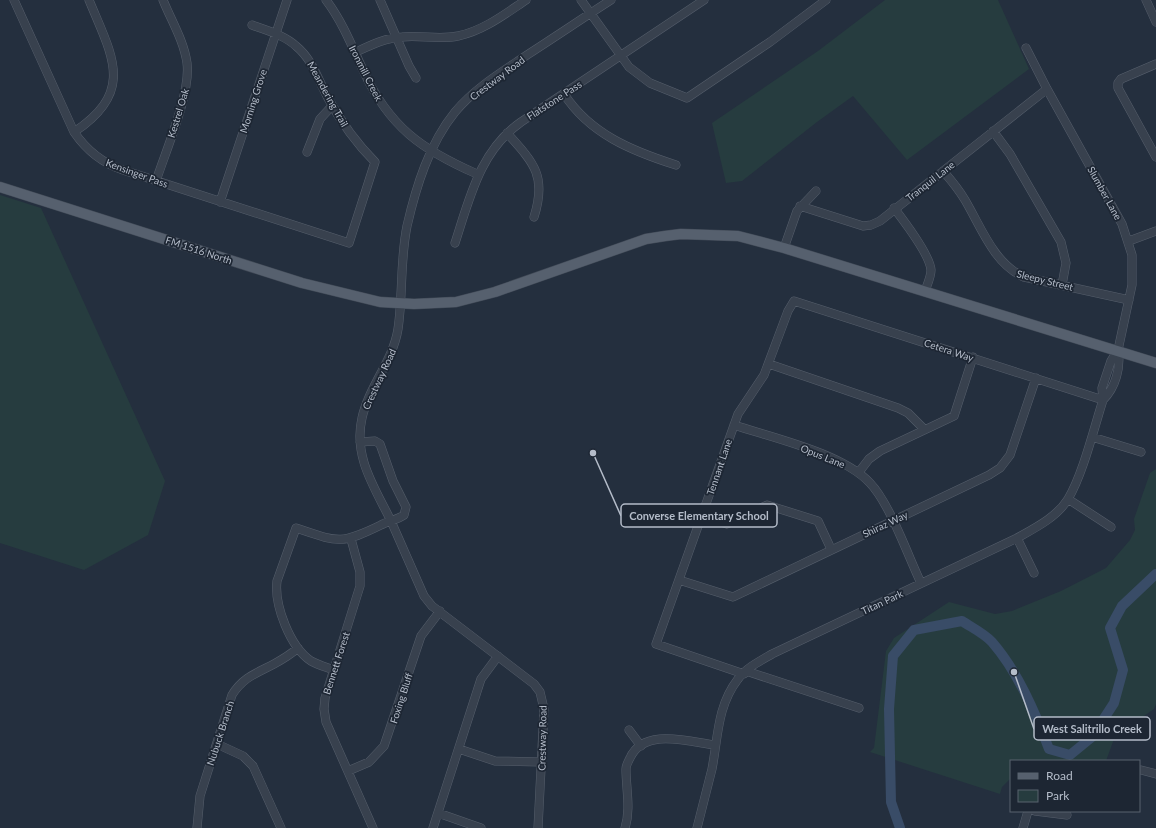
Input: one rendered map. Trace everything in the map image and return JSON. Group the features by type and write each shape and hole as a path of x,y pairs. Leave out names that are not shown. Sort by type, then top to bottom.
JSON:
{"main road":[{"name":"FM 1516 North","path":"0,187 302,283 366,299 400,303 443,304 475,298 646,239 681,234 738,236 784,248 1156,363"}],"street":[{"name":"Kensinger Pass","path":"14,0 74,132 86,148 108,164 220,202 349,242"},
{"path":"74,132 98,114 113,88 113,60 89,0"},
{"name":"Kestrel Oak","path":"156,181 184,96 187,74 184,49 162,0"},
{"name":"Morning Grove","path":"220,202 287,0"},
{"name":"Ironmill Creek","path":"326,0 336,14 370,83 385,109 412,137 431,151 446,160 477,174"},
{"path":"380,0 416,78"},
{"path":"356,52 383,40 396,37 435,38 466,34 496,20 526,0"},
{"path":"581,0 629,67 645,80 687,98 770,42 826,0"},
{"name":"Crestway Road","path":"538,828 544,709 540,692 534,684 432,606 424,596 366,472 360,442 362,418 364,409 391,354 396,339 400,303 402,261 407,227 431,151 455,112 477,90 611,0"},
{"name":"Flatstone Pass","path":"455,243 477,174 486,157 507,133 704,0"},
{"path":"1146,0 1156,22"},
{"name":"Meandering Trail","path":"252,25 276,33 297,47 308,58 314,67 332,106 357,142 375,162 349,242"},
{"name":"Slumber Lane","path":"1026,48 1122,224 1129,241 1133,270 1129,300 1118,350 1111,361 1102,388 1103,400"},
{"path":"1156,64 1121,79 1118,83 1118,88 1156,157"},
{"name":"Tranquil Lane","path":"800,206 863,226 871,225 880,221 894,208 1047,89"},
{"path":"564,94 583,116 610,138 642,154 676,164"},
{"path":"307,152 320,119 332,106"},
{"path":"993,131 1010,154 1061,242 1066,263 1062,285"},
{"path":"507,133 529,158 537,171 540,191 534,217"},
{"name":"Sleepy Street","path":"943,171 958,189 999,258 1007,267 1024,277 1129,300"},
{"path":"784,248 793,220 800,206 816,191"},
{"path":"894,208 912,232 929,264 931,271 925,291"},
{"path":"1129,241 1156,231"},
{"name":"Cetera Way","path":"794,301 1103,400"},
{"name":"Tennant Lane","path":"745,672 656,644 703,516 734,425 744,403 760,382 769,364 788,311 794,301"},
{"path":"859,472 874,456 954,416 972,357"},
{"path":"769,364 898,408 908,413 924,430"},
{"name":"Shiraz Way","path":"679,580 733,597 989,475 1000,468 1010,455 1036,378"},
{"name":"Titan Park","path":"697,828 712,768 723,704 738,679 745,672 772,654 1018,538 1042,524 1068,499 1092,437 1103,400"},
{"name":"Opus Lane","path":"734,425 833,458 859,472 874,488 892,520 921,583"},
{"path":"1092,437 1141,452"},
{"path":"334,670 311,661 298,648 281,614 276,589 277,581 296,528 331,539 351,539 404,515 406,507 393,481 380,444 375,441 360,442"},
{"path":"1068,499 1111,526"},
{"path":"703,516 727,524 768,505 818,521 831,549"},
{"path":"1018,538 1034,573"},
{"name":"Bennett Forest","path":"351,539 360,572 360,586 325,698 324,715 373,828"},
{"name":"Foxing Bluff","path":"348,771 369,762 384,746 421,636 440,612"},
{"name":"Nubuck Branch","path":"197,828 200,796 230,701 240,683 249,676 279,661 298,648"},
{"path":"433,828 481,680 498,656"},
{"path":"745,672 859,708"},
{"path":"629,730 640,746"},
{"path":"626,828 628,817 626,767 632,753 640,746 656,739 715,745"},
{"path":"217,744 243,756 253,766 281,828"},
{"path":"459,749 495,761 542,762"},
{"path":"1141,770 1156,774"},
{"path":"1023,828 1028,812"},
{"path":"1043,812 1067,815"},
{"path":"438,813 481,828"}],"green space":[{"path":"885,0 998,0 1029,69 907,160 853,96 817,122 742,181 726,183 712,123 818,51"},
{"path":"0,195 41,208 165,481 148,535 84,570 0,543"},
{"path":"1156,469 1156,704 1154,709 1115,736 1106,760 1010,760 1010,779 1002,787 1000,794 870,752 874,748 886,651 894,638 949,602 995,614 1012,611 1061,591 1106,568 1130,540 1135,530 1134,519 1150,473"}],"waterway":[{"path":"900,828 891,802 889,709 893,656 914,630 962,621 986,636 1010,666 1018,679 1032,707 1049,749 1070,755 1092,737 1114,703 1123,670 1110,628 1122,606 1156,574"}],"place":[{"name":"Converse Elementary School","path":"593,453"},
{"name":"West Salitrillo Creek","path":"1014,672"}]}
